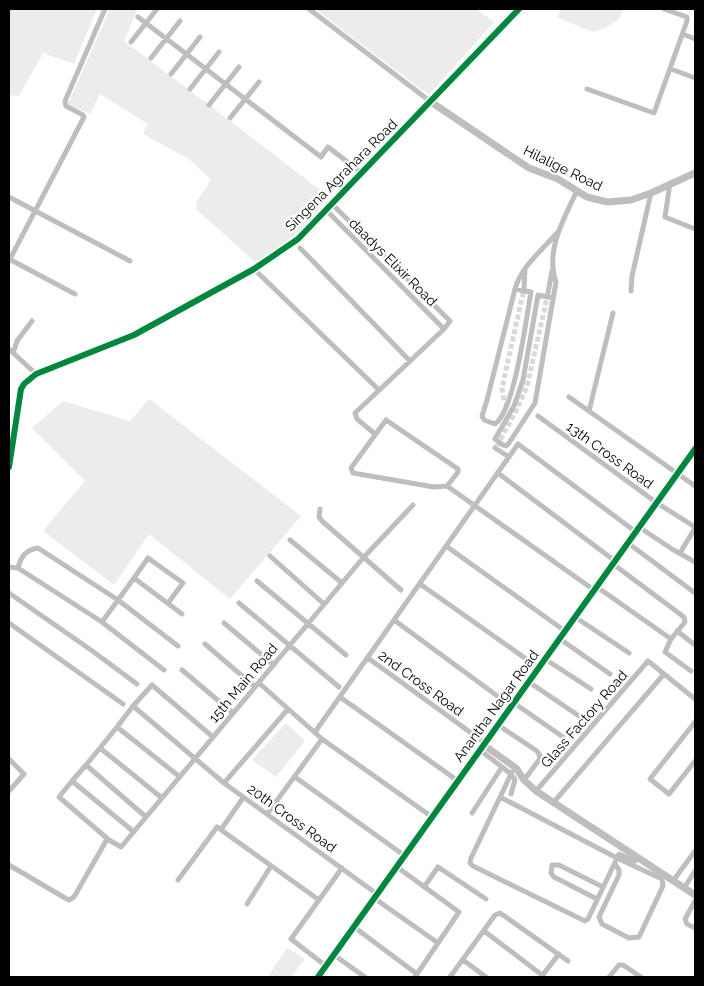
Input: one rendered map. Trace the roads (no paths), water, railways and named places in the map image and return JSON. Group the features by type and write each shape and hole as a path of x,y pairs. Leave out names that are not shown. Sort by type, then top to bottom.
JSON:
{"street":[{"path":"75,294 9,260 84,117 66,106 65,102 105,9"},
{"path":"131,42 157,9"},
{"path":"309,9 431,102"},
{"name":"Singena Agrahara Road","path":"9,467 21,389 24,384 36,374 134,335 254,269 298,239 519,9"},
{"path":"587,89 654,113 687,24 687,17 664,9"},
{"path":"138,17 320,157 328,147 362,173"},
{"path":"151,58 180,21"},
{"path":"683,34 695,39"},
{"path":"171,74 200,37"},
{"path":"190,89 219,52"},
{"path":"209,104 239,67"},
{"path":"671,69 695,78"},
{"path":"230,118 259,82"},
{"name":"Hilalige Road","path":"431,102 529,168 558,179 577,191 595,199 608,202 622,202 651,193 695,173"},
{"path":"670,183 665,218 695,229"},
{"path":"553,298 538,294 522,380 514,406 495,424 484,420 482,416 515,289 525,269 557,233 577,191"},
{"path":"631,291 632,276 651,193"},
{"path":"9,197 130,260"},
{"name":"daadys Elixir Road","path":"329,207 450,321 444,329 329,207"},
{"path":"548,293 557,233"},
{"path":"300,248 410,361"},
{"path":"254,269 379,390"},
{"path":"524,288 525,269"},
{"path":"515,289 531,292 516,375 505,414 495,439 506,446 536,403 556,282 552,272"},
{"path":"589,411 613,313"},
{"path":"32,321 11,351 36,374"},
{"path":"375,434 357,418 355,413 444,329"},
{"path":"569,397 695,486"},
{"name":"13th Cross Road","path":"538,416 657,503 695,528"},
{"path":"447,486 458,472 458,469 386,420 350,468 353,473 434,487 447,486 595,589 671,639"},
{"path":"315,732 518,444 638,529 695,562"},
{"path":"495,448 508,457"},
{"name":"Anantha Nagar Road","path":"318,977 695,451"},
{"path":"498,473 684,617 685,622 671,639 665,652 692,671"},
{"name":"15th Main Road","path":"109,840 121,847 363,558 413,505"},
{"path":"320,509 319,517 322,521 401,590"},
{"path":"680,553 695,528"},
{"path":"290,540 342,583"},
{"path":"628,543 695,593"},
{"path":"446,546 565,631"},
{"path":"18,568 24,554 30,549 38,548 118,600 178,646"},
{"path":"270,556 324,604"},
{"path":"102,622 148,558 183,583 168,603"},
{"path":"9,567 18,568 102,622 164,670"},
{"path":"134,578 182,614"},
{"path":"257,581 346,655"},
{"path":"420,584 538,668"},
{"path":"9,594 137,684"},
{"path":"239,603 291,644 340,687"},
{"path":"575,617 629,653"},
{"path":"394,620 512,705 563,736"},
{"path":"9,623 123,704"},
{"path":"224,623 274,665"},
{"path":"677,632 695,645"},
{"path":"560,639 610,674"},
{"path":"204,644 322,739 432,817"},
{"name":"2nd Cross Road","path":"368,658 483,746 502,766 513,770"},
{"path":"545,659 591,689"},
{"name":"Glass Factory Road","path":"536,791 648,661 664,674"},
{"path":"182,670 233,713"},
{"path":"553,803 664,674 695,699"},
{"path":"529,682 579,716"},
{"path":"9,865 69,900 74,896 96,856 106,841 109,840 60,797 152,685 213,737"},
{"path":"340,697 458,781"},
{"name":"20th Cross Road","path":"133,706 243,798 342,868 438,943"},
{"path":"224,783 288,710"},
{"path":"695,722 650,779 668,794 695,761"},
{"path":"498,725 537,751 540,756 524,780"},
{"path":"117,727 180,777"},
{"path":"267,814 322,739"},
{"path":"483,746 553,803 695,895"},
{"path":"100,748 162,798"},
{"path":"9,759 24,774 9,791"},
{"path":"86,765 146,817"},
{"path":"472,813 502,766"},
{"path":"511,794 515,780 513,770"},
{"path":"513,770 470,858 470,863 473,866 582,921 588,919 619,854 635,861 638,858"},
{"path":"295,777 405,856"},
{"path":"72,781 134,832"},
{"path":"500,796 618,858 662,878 663,886 639,937 629,938 602,924 600,921 599,917 620,870 614,864"},
{"path":"222,828 243,798"},
{"path":"178,880 217,827 319,900"},
{"path":"673,881 695,851"},
{"path":"597,899 554,877 550,869 552,865 560,865 603,887"},
{"path":"247,904 271,866"},
{"path":"354,927 416,976 459,912 397,867"},
{"path":"424,887 438,867 486,899"},
{"path":"326,966 291,939 342,868"},
{"path":"684,888 695,871"},
{"path":"695,901 684,919 687,924 695,928"},
{"path":"450,977 495,915 500,913 568,961"},
{"path":"484,930 541,976 559,954"},
{"path":"334,955 365,977"},
{"path":"462,960 486,977"},
{"path":"608,977 618,964 623,965 641,977"}],"tunnel":[{"path":"514,411 504,401 502,388 524,289"},
{"path":"497,446 527,386 548,294"}]}
